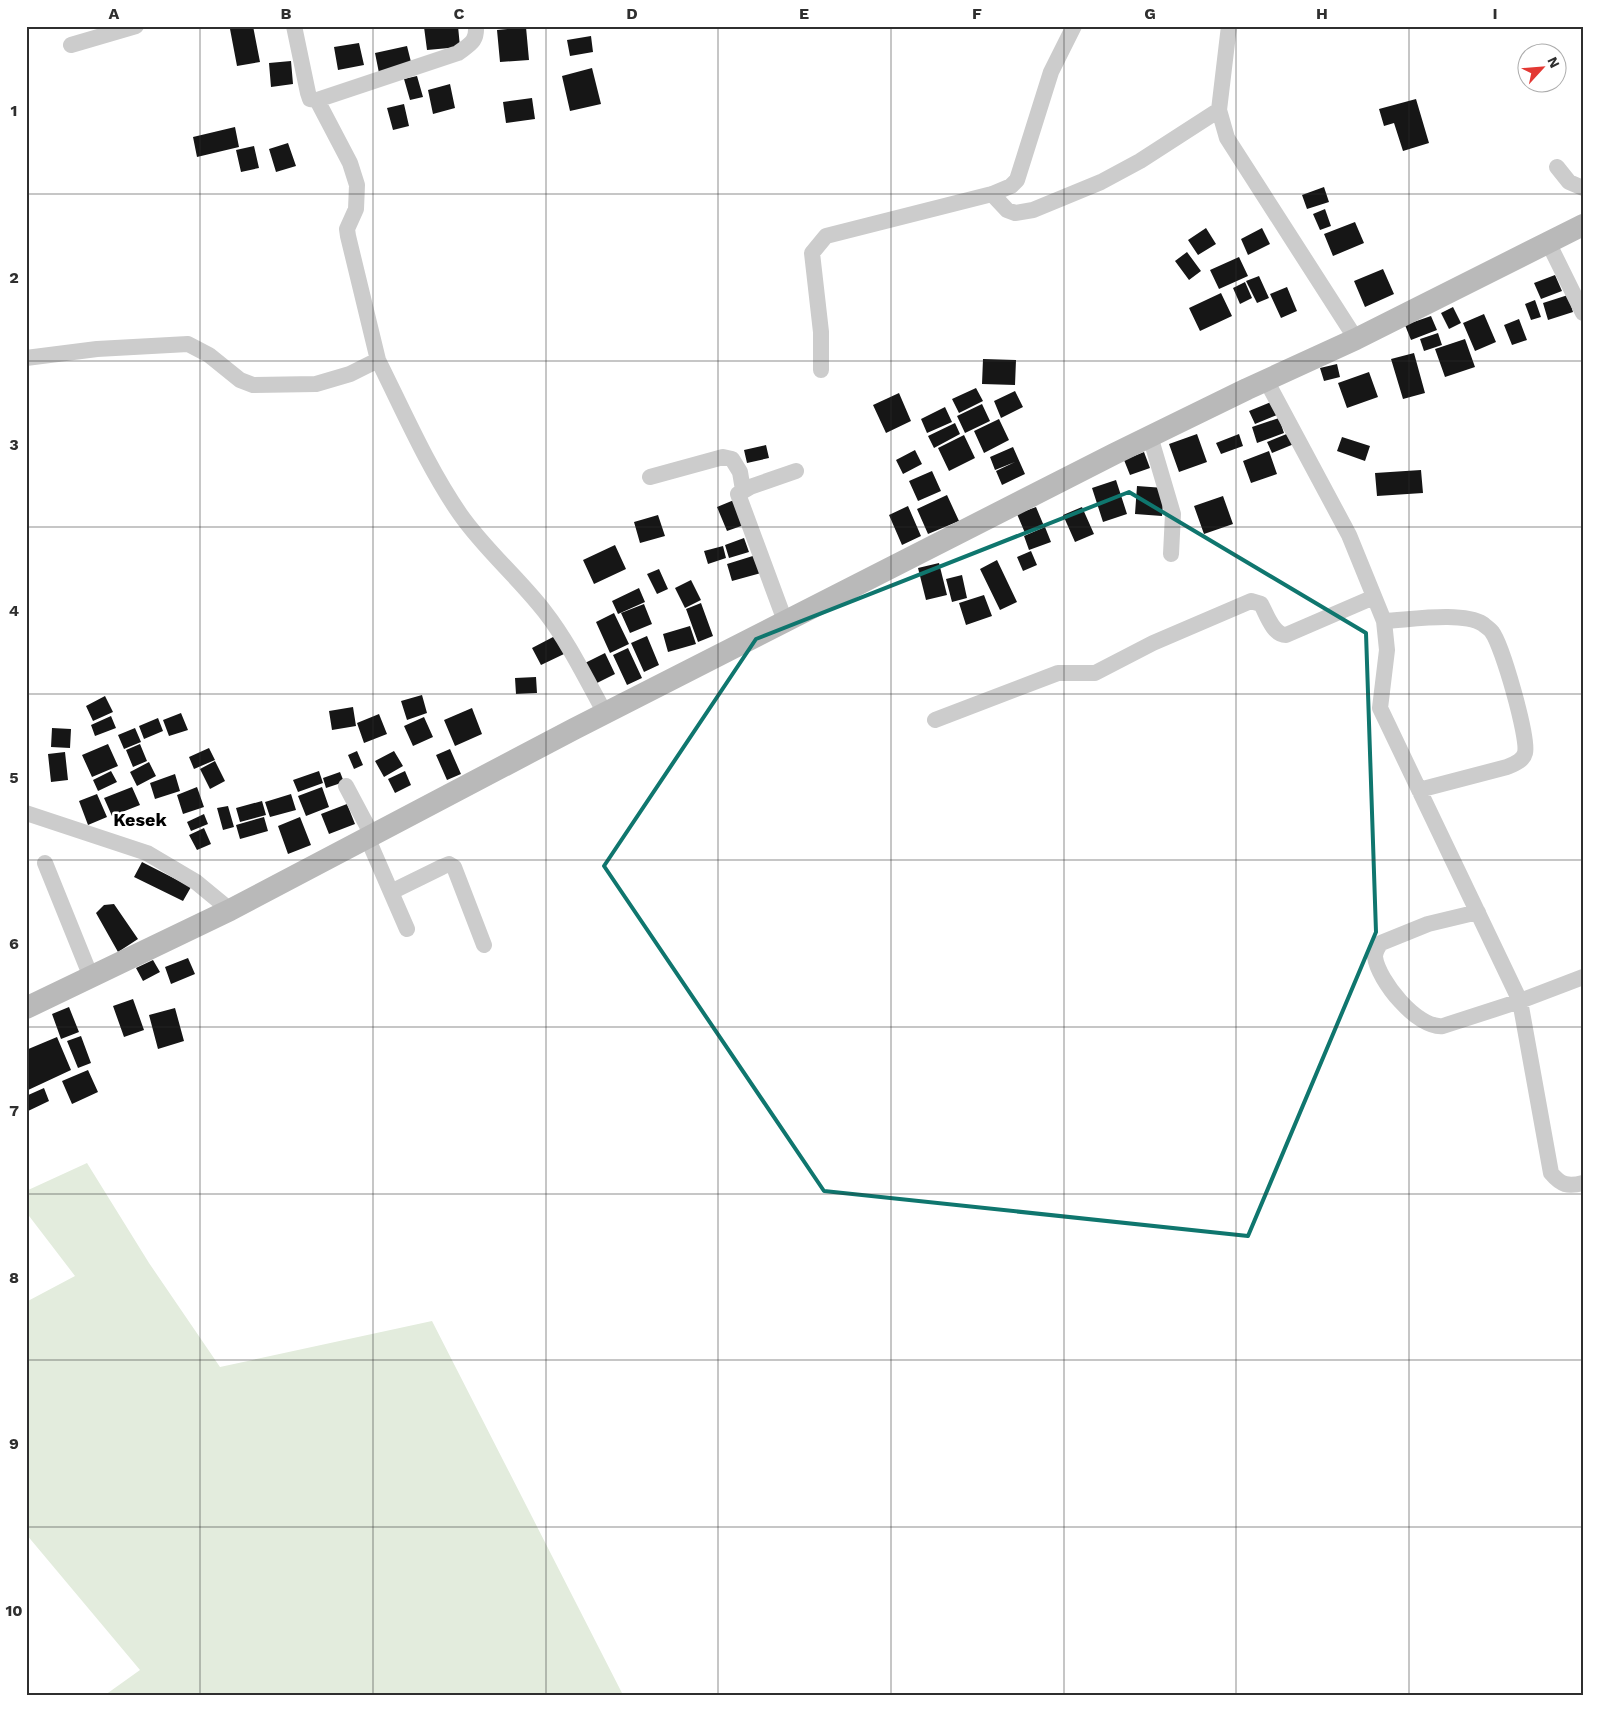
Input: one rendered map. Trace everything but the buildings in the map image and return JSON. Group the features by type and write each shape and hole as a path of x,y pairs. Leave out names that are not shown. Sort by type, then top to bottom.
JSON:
{"main road":[{"path":"26,1008 230,910 605,713 1150,436 1356,339 1583,225"}],"street":[{"path":"71,44 136,26"},
{"path":"294,26 310,99 317,100 458,53 471,45 476,37 476,26"},
{"path":"821,370 821,332 812,253 818,243 826,236 992,194 1011,186 1017,180 1051,72 1074,26"},
{"path":"1229,26 1219,110 1227,138 1356,339"},
{"path":"317,100 350,163 357,185 356,209 347,229 378,360 419,442 459,513 492,555 544,611 566,642 605,713"},
{"path":"992,194 1007,210 1015,213 1033,210 1101,182 1140,161 1219,110"},
{"path":"1557,166 1569,182 1583,188"},
{"path":"1548,242 1583,313"},
{"path":"26,358 97,349 188,344 208,355 240,380 253,385 316,384 350,374 378,360"},
{"path":"1266,380 1349,535 1384,621 1387,650 1380,708 1520,1001 1551,1174 1560,1184 1572,1186 1583,1184"},
{"path":"1150,436 1173,514 1171,554"},
{"path":"650,477 708,460 732,458 740,472 743,490"},
{"path":"785,621 738,494 743,490 796,471"},
{"path":"935,720 1058,673 1095,673 1153,643 1251,601 1261,604 1276,631 1281,635 1286,635 1374,597"},
{"path":"1384,621 1465,618 1483,624 1492,632 1508,674 1525,739 1525,754 1520,761 1507,767 1419,790"},
{"path":"346,786 369,836 407,929"},
{"path":"26,813 147,853 196,882 230,910"},
{"path":"45,863 91,977"},
{"path":"391,892 449,864 454,867 484,945"},
{"path":"1478,912 1428,924 1381,943 1375,957 1382,974 1401,1003 1412,1014 1436,1027 1520,1001 1583,977"}],"highlighted area":[{"path":"1129,492 1366,633 1376,932 1248,1236 824,1191 604,866 756,639"}],"green space":[{"path":"87,1163 149,1263 220,1367 432,1321 623,1695 105,1695 140,1670 26,1534 26,1302 75,1276 26,1212 26,1191"}],"district":[{"name":"Kesek","path":"140,820"}]}
